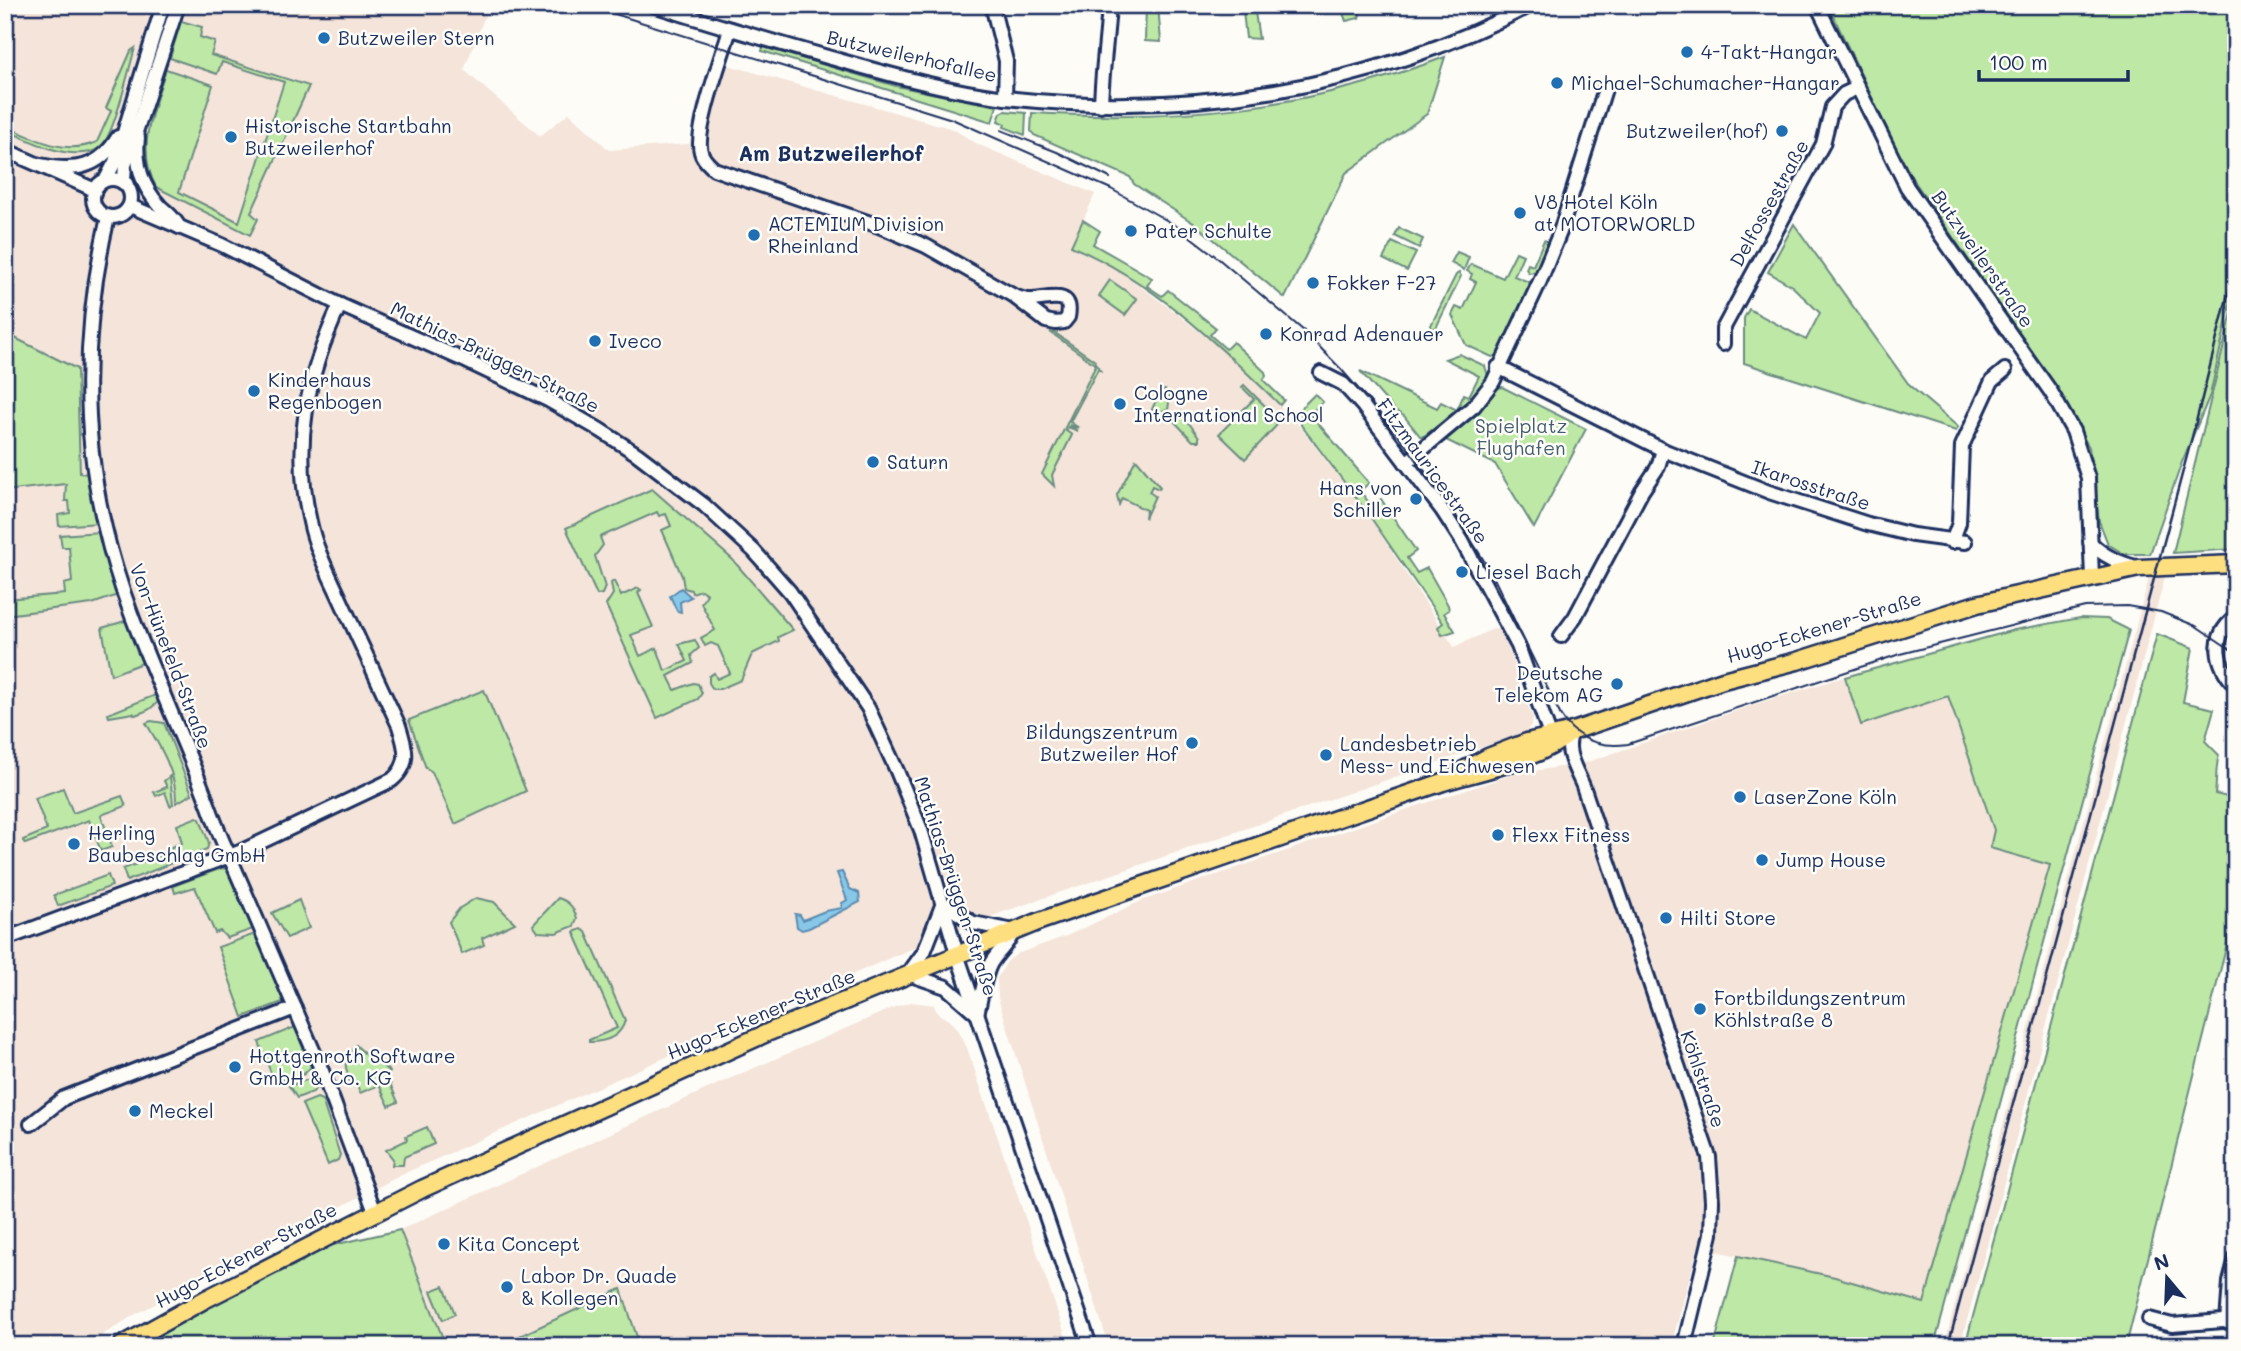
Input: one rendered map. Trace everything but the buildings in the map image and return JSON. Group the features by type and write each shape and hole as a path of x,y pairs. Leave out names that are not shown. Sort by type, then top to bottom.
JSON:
{"main road":[{"path":"2092,577 2139,568 2236,564"},
{"name":"Hugo-Eckener-Straße","path":"121,1346 375,1212 736,1046 1014,931 1443,782 1474,764 1548,742 1722,680 1797,661 1956,610 2092,577"}],"street":[{"path":"163,5 113,167 95,190 94,206 108,217 119,216 130,206 132,199 124,179 125,165 178,5"},
{"name":"Butzweilerhofallee","path":"653,5 915,81 1005,98 1101,105 1190,103 1320,83 1441,46 1531,5"},
{"path":"992,5 1006,61 1005,98"},
{"path":"1101,105 1109,5"},
{"name":"Butzweilerstraße","path":"1817,5 1907,187 2051,392 2073,430 2088,478 2092,577"},
{"path":"730,29 700,131 700,150 714,169 879,226 926,246 1012,295"},
{"name":"Delfossestraße","path":"1723,344 1723,329 1824,144 1832,107 1844,94 1857,88"},
{"path":"1406,463 1474,406 1493,382 1541,281 1560,232 1605,89"},
{"path":"40,165 75,167 100,160 117,139 132,105"},
{"path":"140,121 137,154 140,174 153,198 176,220 179,227"},
{"path":"5,150 95,190"},
{"path":"106,179 120,180 127,185"},
{"name":"Mathias-Brüggen-Straße","path":"130,206 548,400 600,430 661,471 704,505 754,551 790,592 868,708 921,830 957,954 1090,1346"},
{"name":"Von-Hünefeld-Straße","path":"108,217 97,271 87,356 93,461 104,527 127,603 218,833 330,1090 375,1212"},
{"path":"5,939 240,852 392,780 399,774 407,756 399,726 320,555 304,492 303,421 309,387 340,304"},
{"name":"Ikarosstraße","path":"1498,367 1661,454 1868,524 1959,542 1962,446 1992,381 2005,370"},
{"name":"Fitzmauricestraße","path":"1321,373 1343,384 1442,510 1489,588 1518,646 1548,742"},
{"path":"1561,636 1575,617 1642,491 1645,471 1661,454"},
{"path":"2091,541 2098,551 2139,568"},
{"path":"2236,617 2221,635 2218,651 2221,668 2236,686"},
{"name":"Köhlstraße","path":"1548,742 1583,786 1709,1157 1712,1188 1711,1234 1684,1346"},
{"path":"943,903 973,923 1014,931 1008,945 998,954 988,970 977,1014 946,987 908,974 924,952 943,903"},
{"path":"31,1124 64,1098 295,1008"},
{"path":"2149,1319 2172,1325 2231,1321 2230,1282 2236,1258"}],"shaded area":[{"name":"Am Butzweilerhof","path":"5,5 489,5 464,70 540,136 569,113 609,150 689,144 714,61 953,129 979,145 1095,194 1071,247 1114,267 1172,310 1215,344 1297,423 1368,515 1454,647 1495,628 1504,633 1533,718 1532,723 1526,732 1003,912 894,956 405,1173 134,1315 85,1346 5,1346 5,491 80,482 77,369 5,333"},
{"path":"2150,574 2165,576 2060,975 1960,1346 1944,1346"},
{"path":"1844,677 1861,724 1948,695 1994,830 2050,864 1923,1304 1835,1277 1698,1247 1671,1346 1109,1346 998,998 997,978 1007,962 1017,954 1069,935 1141,901 1411,808 1515,774 1585,763 1759,703"},
{"path":"911,1002 934,1005 937,1013 958,1030 967,1048 1069,1346 640,1346 621,1290 502,1346 447,1346 400,1230 729,1079"}],"green space":[{"path":"1146,5 1158,5 1161,42 1145,41"},
{"path":"1245,5 1254,5 1259,39 1246,38 1243,11"},
{"path":"1340,5 1357,5 1359,18 1346,21"},
{"path":"1828,5 2236,5 2236,279 2210,395 2182,462 2150,554 2124,554 2108,544 2099,521 2089,447 2035,356 1906,169"},
{"path":"181,21 202,27 200,37 215,42 211,55 309,86 251,213 258,219 250,235 156,187 147,158 152,113 166,69 213,85 179,192 239,222 284,82 222,62 217,74 170,58"},
{"path":"763,47 896,86 997,106 992,122 762,51"},
{"path":"135,48 112,127 98,148 86,153 63,152 5,130 5,126 62,147 85,146 97,142 111,111 106,108 131,51"},
{"path":"1445,57 1427,114 1346,173 1285,298 1195,224 1134,184 1130,177 1034,135 1031,131 1032,113 1139,115 1242,108 1342,89"},
{"path":"1001,113 1026,113 1025,135 1004,127 1005,124 998,121"},
{"path":"1083,220 1100,231 1093,244 1152,278 1147,286 1162,296 1168,290 1216,328 1210,335 1226,349 1233,342 1265,372 1263,380 1284,400 1280,405 1183,315 1129,277 1071,246"},
{"path":"1794,224 1910,386 1958,427 1956,431 1744,363 1744,318 1749,309 1806,340 1820,313 1792,286 1768,272"},
{"path":"1399,228 1423,239 1419,248 1395,236"},
{"path":"1544,240 1551,243 1540,271 1529,273 1526,269 1528,264 1533,266"},
{"path":"1392,242 1416,253 1407,271 1383,259"},
{"path":"1457,252 1469,257 1464,270 1451,263"},
{"path":"1516,252 1523,255 1514,276 1529,282 1531,289 1498,355 1492,357 1466,345 1452,315 1456,307 1463,310 1476,282 1470,279 1472,274 1467,271 1471,264 1503,278"},
{"path":"1459,273 1461,276 1436,328 1432,329 1431,325"},
{"path":"1110,280 1137,299 1125,315 1099,296"},
{"path":"2236,296 2236,549 2173,553"},
{"path":"1050,332 1095,361 1100,370 1098,369 1070,422 1079,428 1069,425 1078,431 1068,427 1066,431 1072,435 1052,475 1054,486 1042,474 1096,365"},
{"path":"5,333 77,369 80,473 89,474 99,523 59,526 58,515 70,513 69,501 65,501 66,484 5,491"},
{"path":"1459,354 1485,366 1488,376 1469,402 1424,436 1420,436 1404,416 1395,411 1360,371 1437,408 1441,402 1457,410 1464,394 1469,396 1479,376 1445,359"},
{"path":"1244,385 1269,410 1267,413 1277,425 1245,459 1219,434 1254,399 1242,387"},
{"name":"Spielplatz Flughafen","path":"1502,387 1586,429 1534,528 1495,464 1444,439 1473,417 1498,388"},
{"path":"1165,390 1170,395 1168,410 1153,413 1152,409 1160,392"},
{"path":"1315,394 1323,402 1310,414 1369,483 1360,491 1371,505 1381,499 1416,551 1407,558 1417,573 1427,568 1448,605 1449,610 1444,613 1455,631 1442,635 1438,627 1443,623 1369,515 1301,425 1302,416 1299,410"},
{"path":"1181,412 1199,437 1199,441 1193,441 1172,419"},
{"path":"1136,459 1160,487 1159,489 1152,486 1149,492 1155,496 1145,518 1146,510 1122,498 1119,505 1117,495"},
{"path":"652,489 732,559 793,630 778,637 779,641 752,654 741,680 720,689 713,689 709,676 714,673 717,679 730,673 718,646 711,643 705,646 701,638 715,630 701,603 707,594 701,590 692,593 684,588 682,576 662,530 671,526 666,514 659,516 657,512 600,537 603,545 595,556 605,587 602,594 597,595 566,528"},
{"path":"100,532 118,595 92,604 5,615 5,599 65,594 64,584 72,582 69,547 62,547 60,535"},
{"path":"614,581 621,596 638,588 641,590 638,593 653,627 631,635 640,656 657,648 665,671 687,661 679,644 695,640 699,648 691,655 693,663 668,676 675,690 693,683 698,684 702,693 698,699 657,718 606,605 613,594 611,583"},
{"path":"2080,618 2107,619 2129,630 1934,1346 1714,1346 1738,1256 1835,1277 1924,1303 2050,865 1990,848 1994,830 1948,696 1861,725 1845,677 2014,630"},
{"path":"128,620 145,662 111,675 102,628"},
{"path":"2157,634 2193,648 2183,702 2214,709 2205,741 2219,755 2215,794 2236,799 2236,908 2126,1346 1965,1346"},
{"path":"484,690 526,791 455,824 432,772 426,768 409,720"},
{"path":"158,694 160,699 146,711 135,715 133,713 109,717 108,714"},
{"path":"146,723 164,723 192,794 176,803 171,772"},
{"path":"170,776 173,804 170,806 165,792 156,796 154,792 167,787 164,781"},
{"path":"63,788 73,813 122,796 126,806 101,815 112,847 101,851 89,820 25,844 23,840 47,830 35,798"},
{"path":"197,817 209,843 207,849 127,881 123,869 171,851 171,847 182,843 177,825"},
{"path":"222,868 229,870 256,928 227,938 220,931 215,933 195,887 175,893 173,886"},
{"path":"108,875 112,886 58,906 54,895"},
{"path":"476,898 494,902 515,923 482,938 484,945 462,954 449,922 460,908"},
{"path":"558,898 572,908 577,918 574,926 556,933 538,932 533,925"},
{"path":"299,900 309,928 287,938 272,913"},
{"path":"581,929 586,932 625,1020 620,1031 601,1041 589,1040 617,1028 574,932"},
{"path":"258,933 285,1001 243,1017 218,947"},
{"path":"295,1027 311,1067 304,1074 275,1083 259,1042"},
{"path":"356,1045 390,1072 387,1077 398,1102 389,1106 379,1085 360,1093 356,1082 350,1083 346,1063"},
{"path":"315,1080 316,1088 313,1092 297,1098 289,1086"},
{"path":"317,1098 322,1100 340,1155 338,1160 328,1165 302,1104"},
{"path":"427,1127 434,1144 404,1157 403,1165 392,1165 393,1159 386,1150 407,1140 406,1136"},
{"path":"400,1230 446,1346 137,1346 251,1284 300,1263 324,1247"},
{"path":"444,1286 455,1314 443,1320 431,1291"},
{"path":"621,1289 640,1346 498,1346"}],"water":[{"path":"681,588 691,597 680,602 681,612 677,611 670,596"},
{"path":"842,872 850,889 859,893 860,902 809,928 802,930 797,927 795,914 800,915 803,920 825,911 842,908 842,903 847,900 837,873"}],"tram line":[{"path":"586,5 952,119 1111,189 1175,225 1304,331 1396,432 1447,501 1491,572 1561,716 1574,731 1590,740 1608,745 1628,744 1900,654 2085,607 2127,606 2161,612 2196,626 2236,653"},
{"path":"1001,130 1057,152 1110,178"}],"railway":[{"path":"1948,1346 2195,426 2236,262"}],"place":[{"name":"Butzweiler Stern","path":"324,38"},
{"name":"4-Takt-Hangar","path":"1687,52"},
{"name":"Michael-Schumacher-Hangar","path":"1557,83"},
{"name":"Butzweiler(hof)","path":"1782,131"},
{"name":"Historische Startbahn Butzweilerhof","path":"231,137"},
{"name":"V8 Hotel Köln at MOTORWORLD","path":"1520,213"},
{"name":"Pater Schulte","path":"1131,231"},
{"name":"ACTEMIUM Division Rheinland","path":"754,235"},
{"name":"Fokker F-27","path":"1313,283"},
{"name":"Konrad Adenauer","path":"1266,334"},
{"name":"Iveco","path":"595,341"},
{"name":"Kinderhaus Regenbogen","path":"254,391"},
{"name":"Cologne International School","path":"1120,404"},
{"name":"Saturn","path":"873,462"},
{"name":"Hans von Schiller","path":"1416,499"},
{"name":"Liesel Bach","path":"1462,572"},
{"name":"Deutsche Telekom AG","path":"1617,684"},
{"name":"Bildungszentrum Butzweiler Hof","path":"1192,743"},
{"name":"Landesbetrieb Mess- und Eichwesen","path":"1326,755"},
{"name":"LaserZone Köln","path":"1740,797"},
{"name":"Flexx Fitness","path":"1498,835"},
{"name":"Herling Baubeschlag GmbH","path":"74,844"},
{"name":"Jump House","path":"1762,860"},
{"name":"Hilti Store","path":"1666,918"},
{"name":"Fortbildungszentrum Köhlstraße 8","path":"1700,1009"},
{"name":"Hottgenroth Software GmbH & Co. KG","path":"235,1067"},
{"name":"Meckel","path":"135,1111"},
{"name":"Kita Concept","path":"444,1244"},
{"name":"Labor Dr. Quade & Kollegen","path":"507,1287"}],"district":[{"name":"Am Butzweilerhof","path":"831,154"}]}
